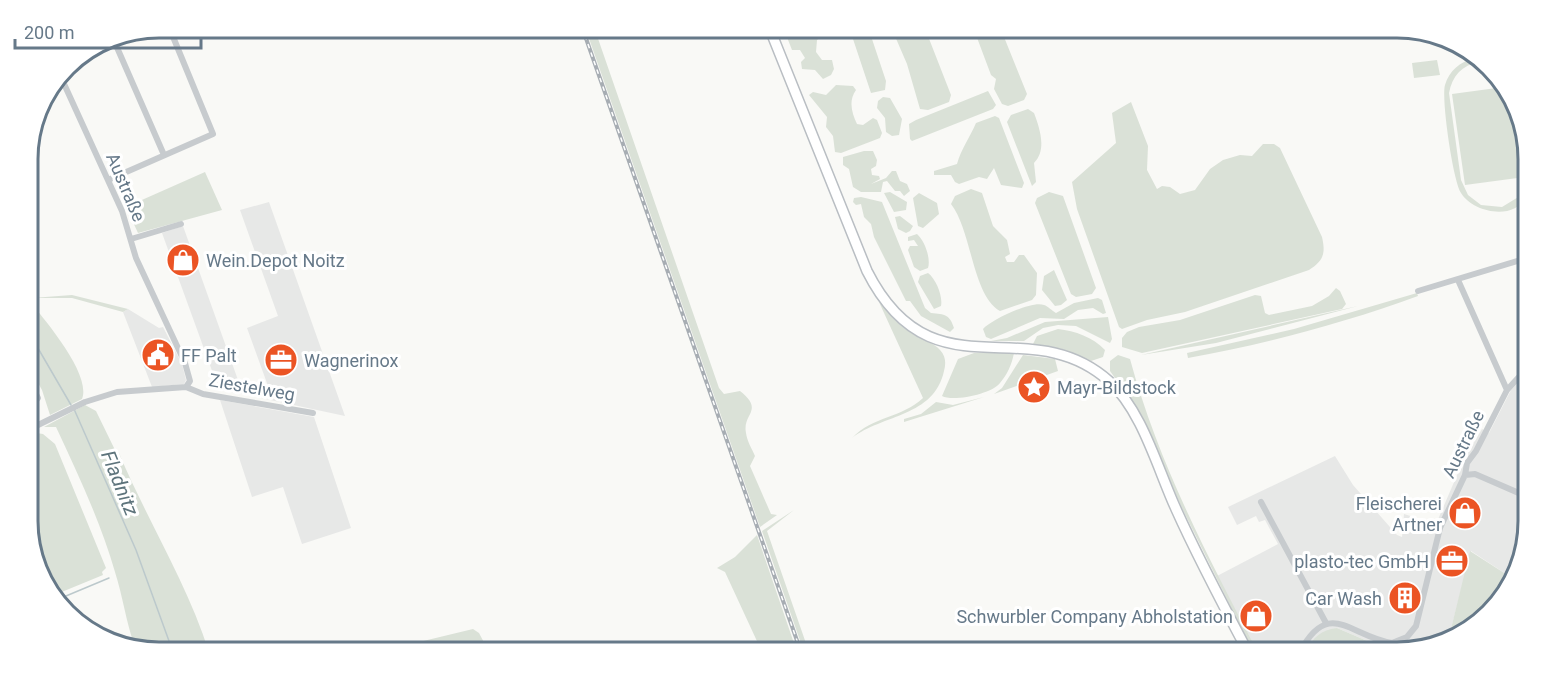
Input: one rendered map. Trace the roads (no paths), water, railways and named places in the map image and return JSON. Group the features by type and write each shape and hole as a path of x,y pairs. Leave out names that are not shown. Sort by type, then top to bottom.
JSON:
{"main road":[{"path":"773,38 867,271 890,307 918,331 954,346 1029,348 1060,353 1098,372 1124,397 1135,415 1202,563 1242,641"}],"street":[{"path":"108,180 213,134 174,38"},
{"path":"116,45 164,155"},
{"name":"Austraße","path":"64,83 128,225 146,282 189,374 190,381 186,387"},
{"path":"131,238 181,224"},
{"path":"1418,291 1518,261"},
{"path":"1458,280 1507,390"},
{"name":"Austraße","path":"1401,640 1412,633 1416,626 1440,528 1465,475 1467,463 1507,390 1518,377"},
{"path":"38,425 88,400 117,392 186,387"},
{"name":"Ziestelweg","path":"186,387 203,394 313,413"},
{"path":"1465,475 1474,474 1518,493"},
{"path":"1261,502 1326,623"},
{"path":"1307,641 1314,630 1326,623 1343,623 1382,641"}],"waterway":[{"name":"Fladnitz","path":"38,348 71,405"},
{"name":"Fladnitz","path":"74,409 136,550 169,642"},
{"path":"64,597 109,578"}],"railway":[{"path":"586,38 797,641"}],"place":[{"name":"Wein.Depot Noitz","path":"183,260"},
{"name":"FF Palt","path":"158,355"},
{"name":"Wagnerinox","path":"281,360"},
{"name":"Mayr-Bildstock","path":"1034,387"},
{"name":"Fleischerei Artner","path":"1465,513"},
{"name":"plasto-tec GmbH","path":"1452,561"},
{"name":"Car Wash","path":"1405,598"},
{"name":"Schwurbler Company Abholstation","path":"1256,616"}]}
